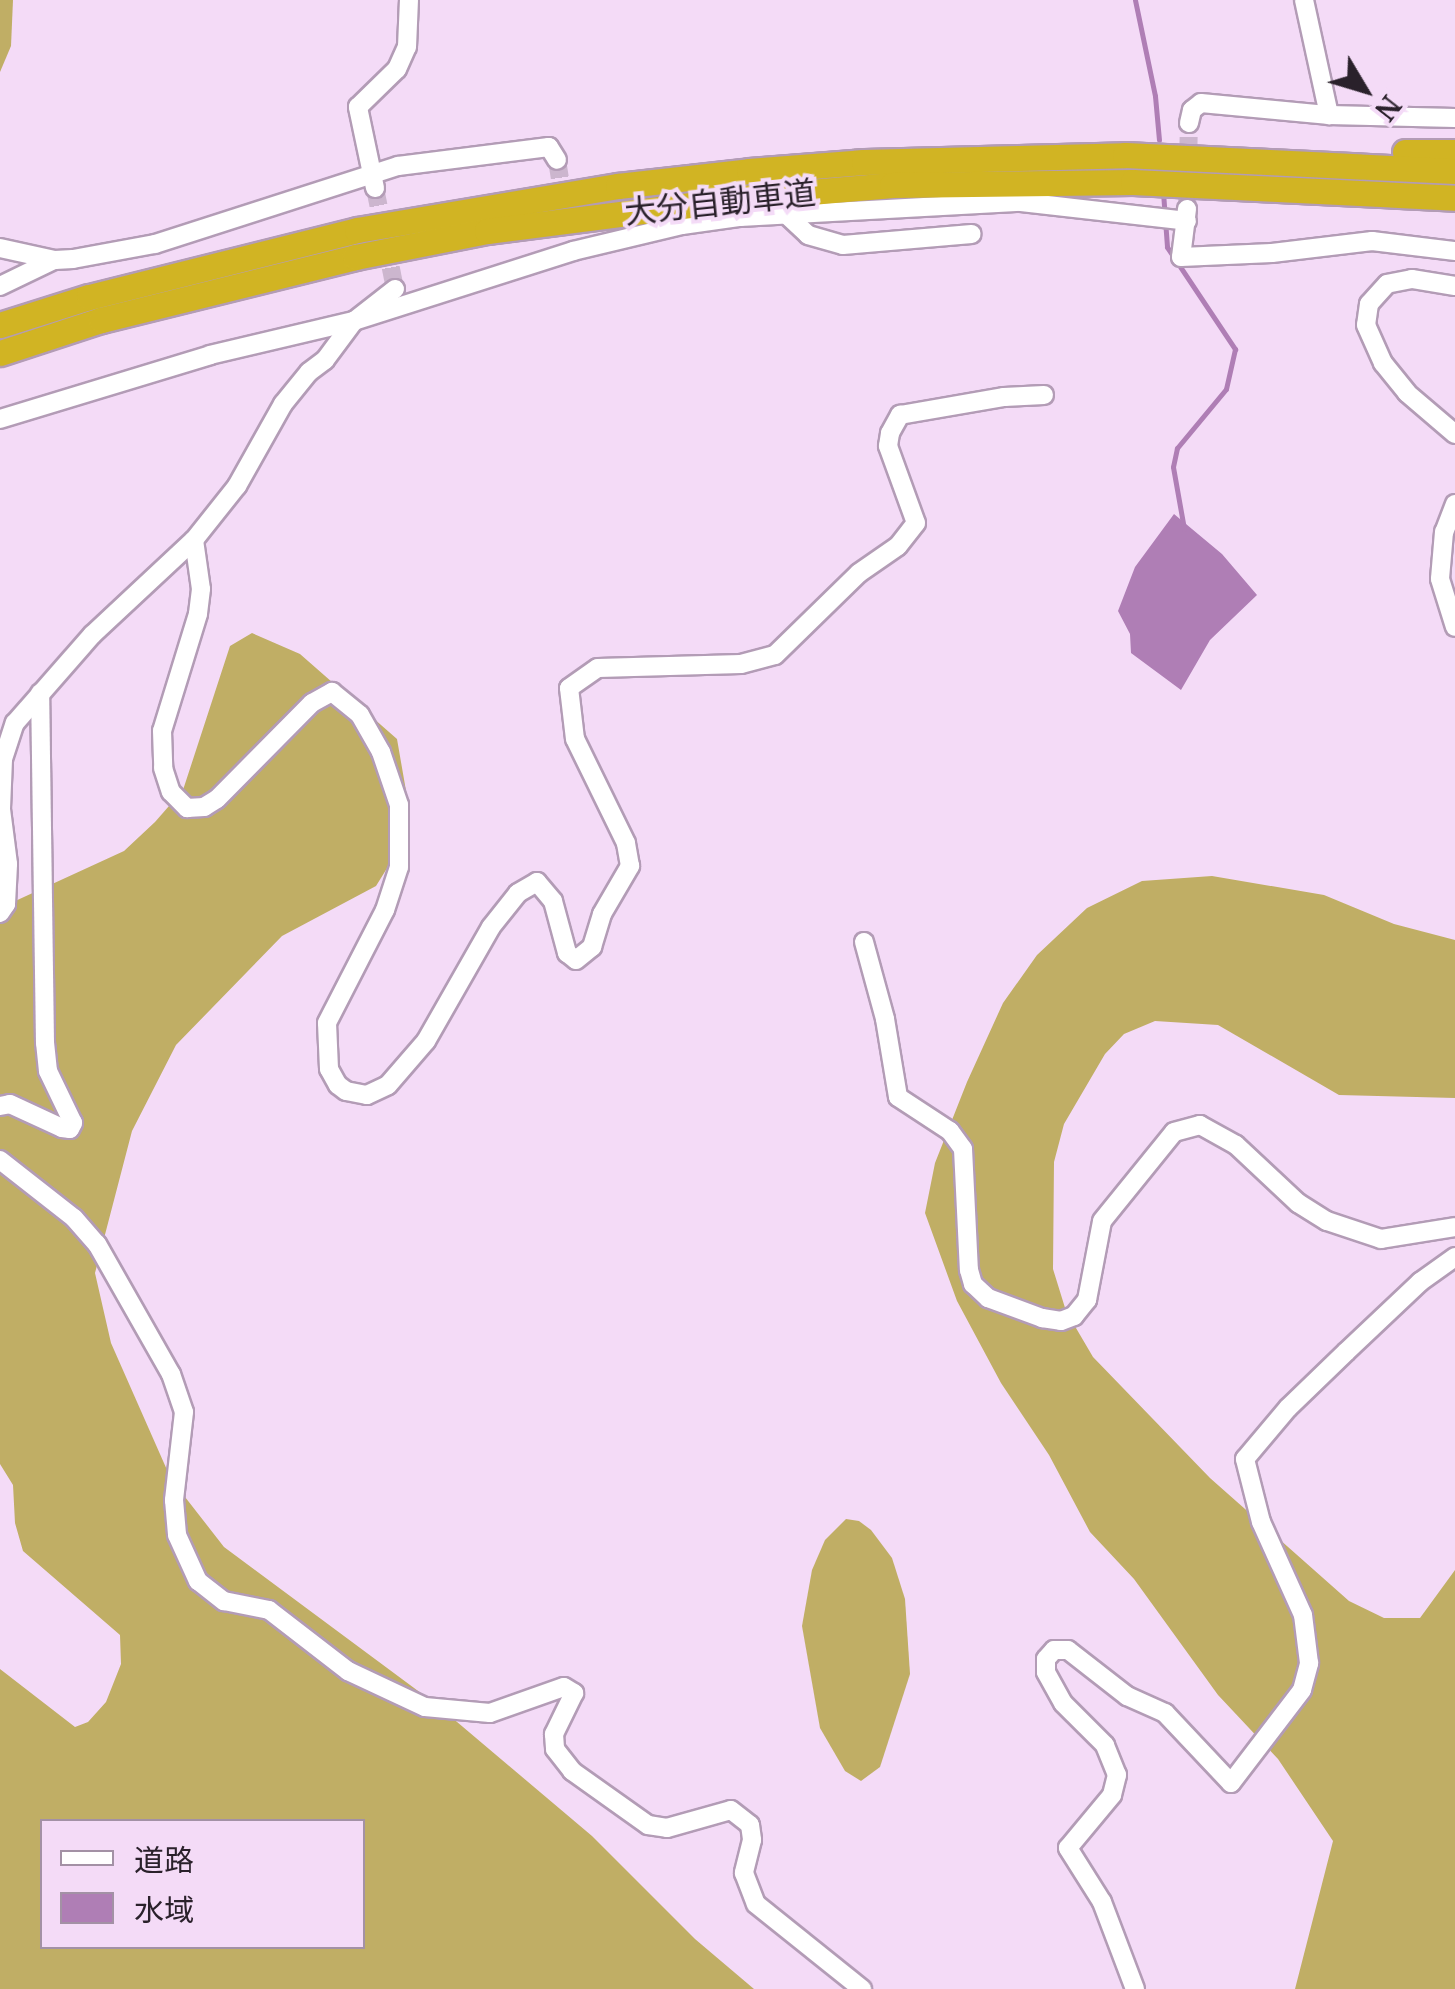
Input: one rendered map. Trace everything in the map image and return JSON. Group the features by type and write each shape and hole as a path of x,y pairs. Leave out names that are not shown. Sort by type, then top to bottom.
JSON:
{"highway":[{"path":"1126,155 1455,152"},
{"name":"大分自動車道","path":"0,325 90,297 357,230 560,195 864,162 1126,155 1455,171"},
{"name":"大分自動車道","path":"0,353 102,320 355,257 487,230 627,211 892,186 1151,183 1397,193 1455,200"}],"street":[{"path":"373,181 358,107 397,69 407,47 409,0"},
{"path":"1304,0 1330,115"},
{"path":"1189,123 1192,110 1201,103 1330,115 1455,118"},
{"path":"0,286 55,260 155,244 373,181 398,166 549,147 557,160"},
{"path":"0,419 210,355 354,321 572,250 682,225 740,217 1021,202 1155,218 1183,217 1181,257 1272,253 1372,241 1455,251"},
{"path":"790,217 808,235 843,245 972,234"},
{"path":"568,231 572,250"},
{"path":"0,248 55,260"},
{"path":"1455,286 1412,279 1387,284 1369,304 1366,324 1382,363 1407,393 1455,434"},
{"path":"0,913 6,904 8,864 1,809 3,758 15,723 92,635 194,540 237,486 283,404 354,321 395,289"},
{"path":"194,540 202,589 198,614 162,730 163,768 172,792 188,808 204,807 217,800 312,703 332,692 360,714 381,752 399,805 398,867 385,910 327,1022 329,1069 346,1092 367,1095 388,1084 426,1040 491,927 518,893 537,882 553,901 567,953 576,960 592,947 602,914 630,866 626,844 575,739 569,688 598,668 742,664 776,655 859,573 898,546 916,523 888,446 900,414 1004,397 1044,395"},
{"path":"1455,504 1444,532 1440,579 1455,627"},
{"path":"0,1106 10,1104 62,1128 70,1129 72,1123 48,1072 45,1044 40,693"},
{"path":"864,942 886,1020 898,1097 950,1131 963,1149 968,1270 973,1284 988,1298 1042,1318 1061,1321 1074,1316 1086,1300 1102,1221 1174,1132 1200,1126 1213,1129 1236,1145 1298,1203 1327,1221 1381,1238 1455,1227"},
{"path":"0,1160 74,1218 96,1244 171,1374 184,1412 174,1500 178,1535 198,1581 224,1601 269,1610 348,1671 426,1707 490,1713 564,1687 574,1694 554,1734 555,1749 572,1771 648,1825 667,1828 731,1810 750,1824 752,1840 744,1874 756,1904 862,1989"},
{"path":"1135,1989 1102,1902 1068,1848 1112,1795 1117,1776 1105,1745 1063,1703 1046,1672 1046,1659 1054,1650 1068,1650 1127,1696 1166,1714 1231,1783 1302,1690 1309,1663 1303,1615 1262,1522 1245,1459 1346,1352 1420,1282 1455,1257"}],"shaded area":[{"path":"0,0 13,0 11,46 0,72"},
{"path":"252,633 300,654 397,739 409,808 399,849 376,886 282,936 176,1045 132,1131 95,1273 111,1343 171,1479 224,1547 437,1705 592,1836 695,1939 754,1989 0,1989 0,1669 75,1727 88,1722 106,1702 121,1664 120,1635 23,1551 15,1523 13,1485 0,1464 0,908 124,851 183,790 230,646"},
{"path":"1212,876 1324,895 1394,924 1455,940 1455,1098 1339,1095 1218,1025 1155,1021 1124,1034 1105,1054 1064,1124 1054,1162 1053,1269 1066,1311 1093,1357 1210,1478 1349,1601 1384,1618 1420,1618 1455,1570 1455,1989 1295,1989 1333,1841 1278,1759 1218,1695 1134,1579 1090,1532 957,1301 925,1213 935,1163 967,1082 1003,1003 1037,955 1087,908 1142,881"},
{"path":"846,1519 859,1521 871,1530 892,1558 905,1599 910,1674 880,1767 861,1781 845,1771 820,1728 802,1626 812,1570 825,1540"}],"water":[{"path":"1174,514 1222,554 1257,595 1210,640 1181,690 1131,653 1130,634 1118,611 1135,567"}],"waterway":[{"path":"1135,0 1155,96 1159,140"},
{"path":"1163,192 1167,247 1235,349 1226,389 1177,448 1173,467 1184,529"}],"tunnel":[{"path":"1187,209 1189,123"},
{"path":"557,160 564,204"},
{"path":"375,188 395,289"}]}
